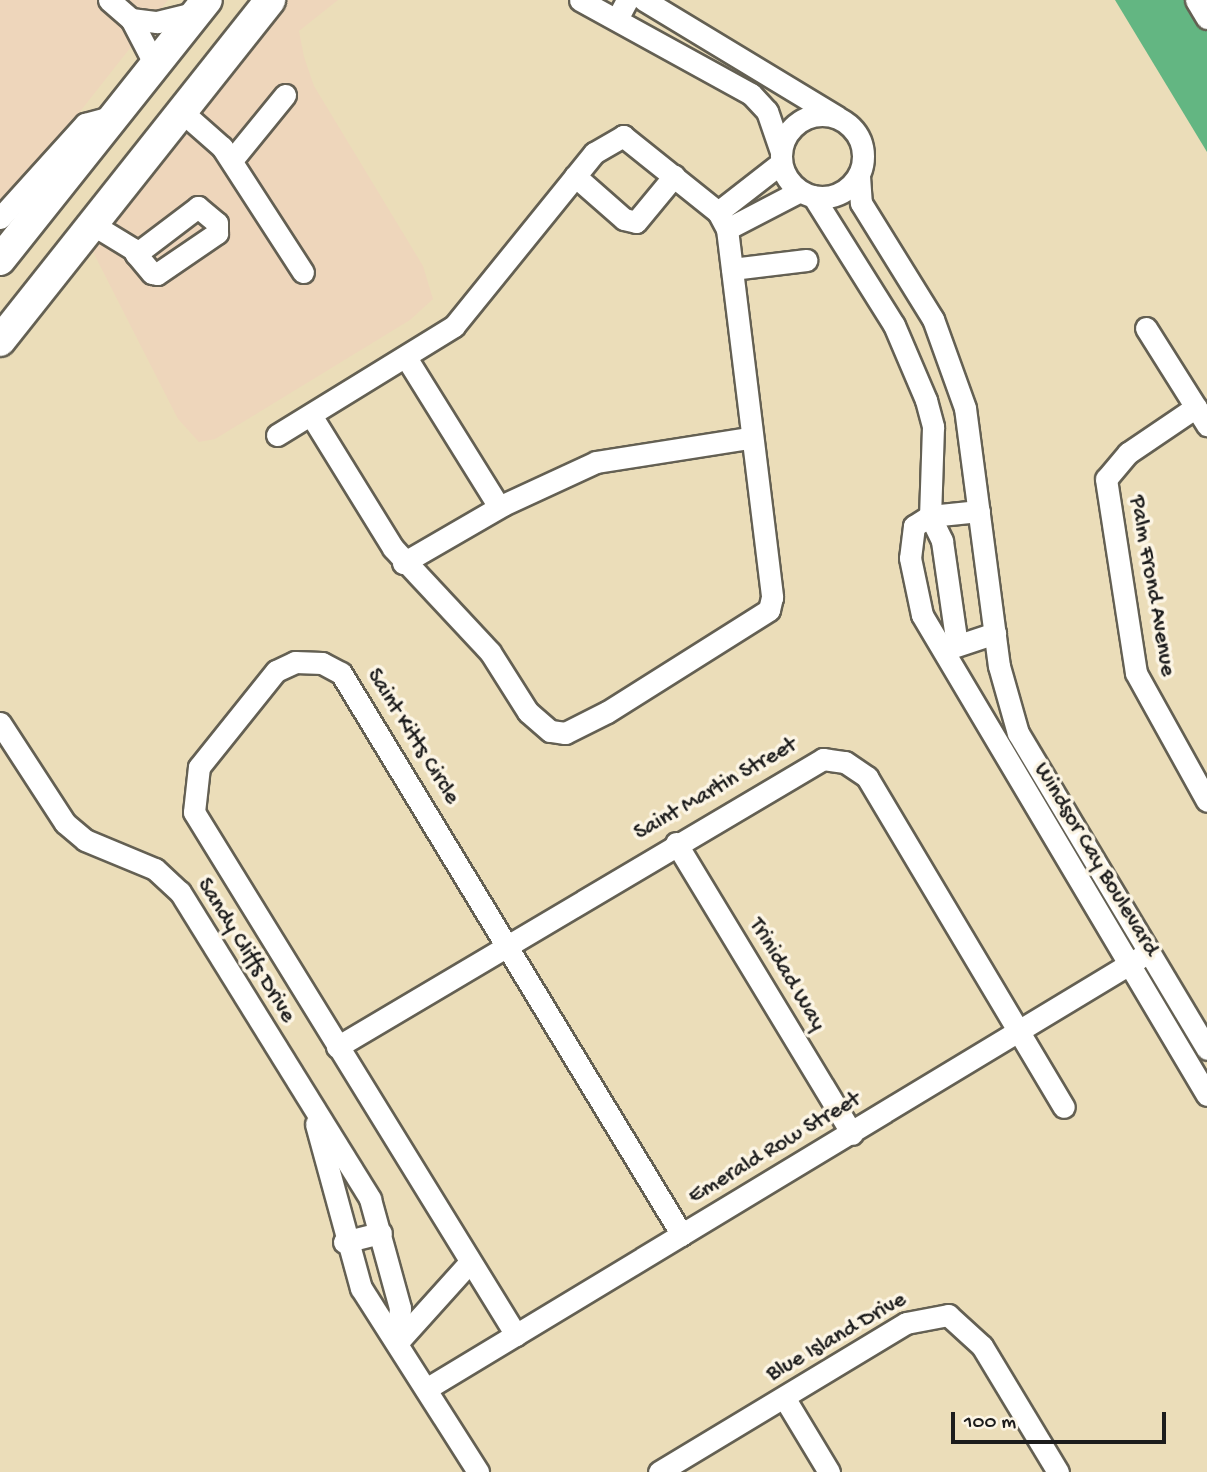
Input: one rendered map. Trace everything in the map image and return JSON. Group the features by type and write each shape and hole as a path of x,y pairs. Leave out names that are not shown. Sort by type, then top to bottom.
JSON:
{"highway":[{"path":"0,341 270,0"},
{"path":"0,260 202,6"}],"street":[{"path":"109,0 131,19 155,65"},
{"name":"Windsor Cay Boulevard","path":"580,0 622,9 751,94 767,111 781,157 894,325 917,373 933,427 930,516 942,541 949,648"},
{"name":"Windsor Cay Boulevard","path":"643,0 837,117 858,135 861,203 949,354 965,408 995,633 1018,733 1207,1049"},
{"path":"1196,0 1207,18"},
{"path":"131,19 157,22 202,6"},
{"path":"232,160 285,95"},
{"path":"181,111 232,160 303,272"},
{"path":"0,218 85,124 114,116"},
{"path":"722,221 781,157 800,121 837,117"},
{"path":"277,435 311,415 407,359 454,326 606,141 623,136 674,176 722,221 732,269 750,438 772,597 769,610 565,733 540,725 490,652 403,563 311,415"},
{"path":"575,176 624,219 636,222 674,176"},
{"path":"722,221 806,193 839,194 859,176"},
{"path":"92,224 136,254"},
{"path":"732,269 806,260"},
{"path":"1146,328 1201,416"},
{"path":"407,359 499,507"},
{"name":"Palm Frond Avenue","path":"1201,416 1128,453 1106,479 1136,673 1207,801"},
{"path":"403,563 499,507 596,462 750,438"},
{"path":"930,516 979,512"},
{"name":"Windsor Cay Boulevard","path":"930,516 914,526 910,558 922,615 949,648 1128,967 1207,1095"},
{"path":"949,648 995,633"},
{"name":"Saint Kitts Circle","path":"516,1335 194,812 199,767 276,671 308,663 341,673 508,944 682,1235"},
{"name":"Sandy Cliffs Drive","path":"0,723 65,823 85,840 155,869 180,892 313,1112 370,1199 400,1308 397,1343"},
{"name":"Saint Martin Street","path":"337,1047 804,766 845,762 867,777 1064,1107"},
{"name":"Trinidad Way","path":"676,843 852,1134"},
{"name":"Emerald Row Street","path":"426,1390 1149,952"},
{"name":"Sandy Cliffs Drive","path":"313,1112 344,1242 361,1288 478,1472"},
{"path":"344,1242 381,1233"},
{"path":"397,1343 470,1262"},
{"name":"Blue Island Drive","path":"659,1472 785,1399 905,1323 948,1315 982,1346 1058,1472"},
{"path":"785,1399 830,1472"}],"shaded area":[{"path":"0,0 168,0 0,213"},
{"path":"282,0 338,0 299,31 304,57 314,86 423,266 433,299 410,320 215,439 199,442 178,419 88,242"}],"green space":[{"path":"1115,0 1207,0 1207,152"}]}
